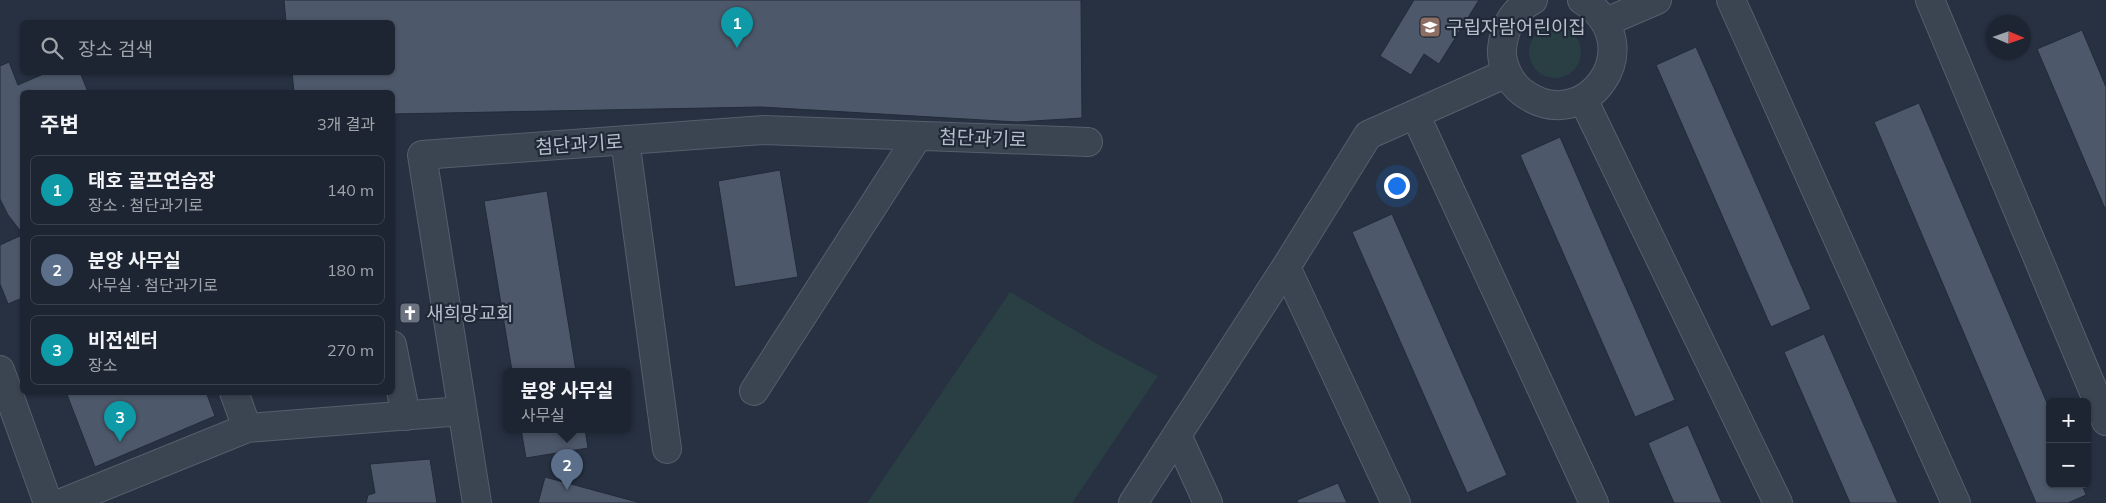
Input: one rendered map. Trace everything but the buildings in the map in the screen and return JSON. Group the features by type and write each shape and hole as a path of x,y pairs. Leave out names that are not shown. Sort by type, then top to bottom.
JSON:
{"street":[{"path":"1533,0 1524,5 1511,19 1503,36 1502,54 1507,73 1516,88 1531,99 1548,105 1565,105 1583,99 1597,89 1608,74 1612,57 1612,39 1606,22 1594,8 1582,0"},
{"path":"1606,22 1657,0"},
{"path":"1731,0 1956,503"},
{"path":"1930,0 2106,421"},
{"path":"1133,503 1286,267 1368,135 1507,73"},
{"path":"1583,99 1778,503"},
{"path":"1415,114 1594,503"},
{"name":"첨단과기로","path":"477,503 422,155 764,130 1088,142"},
{"path":"754,391 918,136"},
{"path":"625,140 666,449"},
{"path":"1286,267 1396,503"},
{"path":"395,360 406,416"},
{"path":"0,370 48,503"},
{"path":"235,395 247,428"},
{"path":"62,503 247,428 462,411"},
{"path":"1177,435 1208,503"}],"green space":[{"path":"1555,26 1565,28 1573,34 1579,42 1581,52 1579,62 1573,70 1565,76 1555,78 1545,76 1537,70 1531,62 1529,52 1531,42 1537,34 1545,28"},
{"path":"1010,292 1101,346 1158,376 1072,503 867,503"}],"place":[{"name":"구립자람어린이집","path":"1430,27"},
{"name":"태호 골프연습장","path":"737,48"},
{"name":"새희망교회","path":"410,313"},
{"name":"비전센터","path":"120,442"},
{"name":"분양 사무실","path":"567,490"}]}
